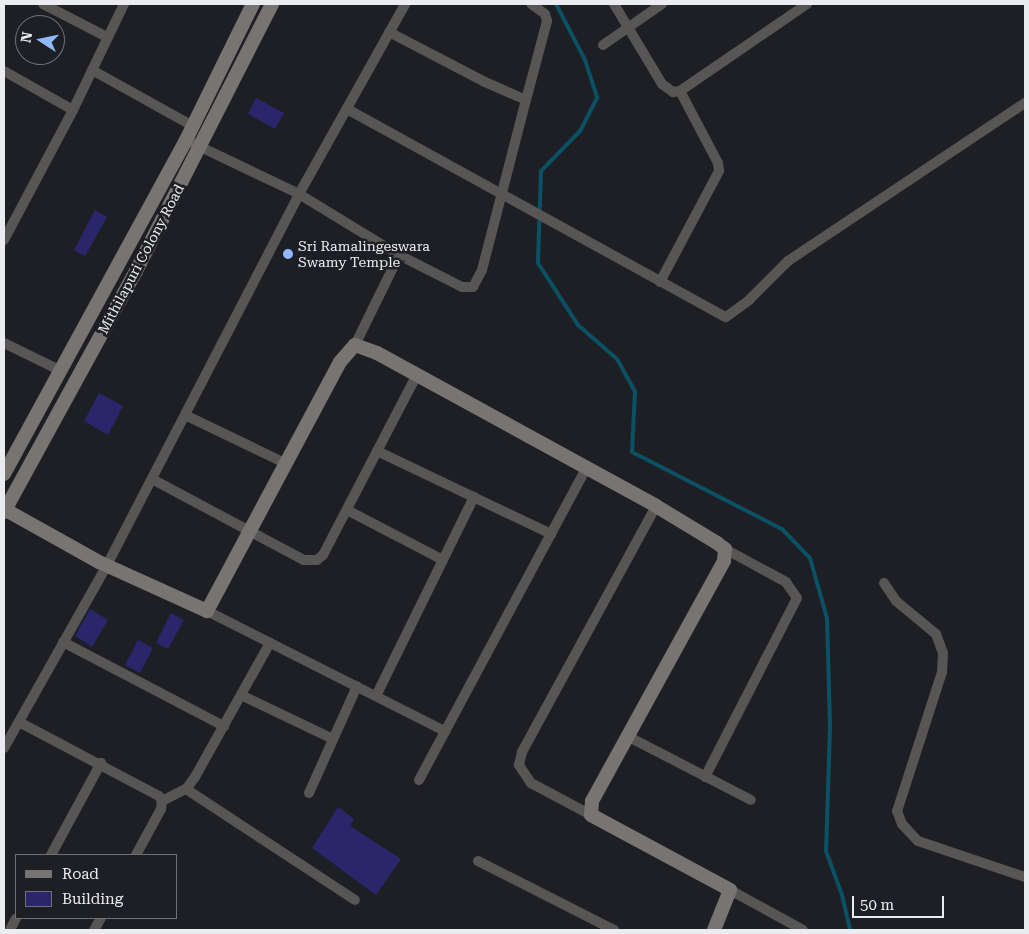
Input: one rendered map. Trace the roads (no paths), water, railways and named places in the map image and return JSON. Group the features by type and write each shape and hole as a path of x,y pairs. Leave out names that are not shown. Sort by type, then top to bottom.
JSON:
{"street":[{"path":"43,4 107,37"},
{"path":"4,240 73,110 124,4"},
{"name":"Mithilapuri Colony Road","path":"4,474 91,309 186,140 252,4"},
{"name":"Mithilapuri Colony Road","path":"4,510 110,319 201,147 272,4"},
{"path":"4,748 107,566 300,194 405,4"},
{"path":"186,140 300,194 399,255 462,287 473,287 482,270 547,21 545,14 531,4"},
{"path":"614,4 662,84 673,92 680,91 807,4"},
{"path":"603,45 662,4"},
{"path":"389,32 485,82 526,100"},
{"path":"92,70 193,126"},
{"path":"5,75 73,110"},
{"path":"660,282 715,182 718,163 680,91"},
{"path":"347,109 726,317 749,300 788,261 1025,104"},
{"path":"207,611 252,532 340,362 356,345 399,255"},
{"path":"91,309 110,319"},
{"path":"4,343 59,370"},
{"path":"356,345 377,353 656,506 725,550 786,582 796,598 705,777"},
{"path":"152,479 252,532 312,561 323,555 416,376"},
{"path":"185,415 287,464"},
{"path":"377,451 551,534"},
{"path":"419,780 586,468"},
{"path":"376,696 474,498"},
{"path":"656,506 522,752 519,764 531,783 804,930"},
{"path":"4,510 107,566 207,611 445,731"},
{"path":"347,510 443,560"},
{"path":"591,815 592,801 724,562 725,550"},
{"path":"884,583 896,601 936,634 944,653 942,672 897,811 902,824 918,841 1025,877"},
{"path":"63,642 224,726"},
{"path":"136,854 162,801 186,789 224,726 270,643"},
{"path":"309,792 357,686"},
{"path":"241,695 333,739"},
{"path":"19,722 101,764 162,801"},
{"path":"629,737 751,800"},
{"path":"52,854 101,764"},
{"path":"186,789 355,900"},
{"path":"478,861 614,930"},
{"path":"714,930 730,890"},
{"path":"94,930 100,919"}],"waterway":[{"path":"556,4 585,60 597,98 580,131 541,171 538,263 578,325 617,359 635,392 632,452 782,529 810,558 827,618 830,727 826,851 842,895 850,930"}],"place":[{"name":"Sri Ramalingeswara Swamy Temple","path":"288,254"}]}
